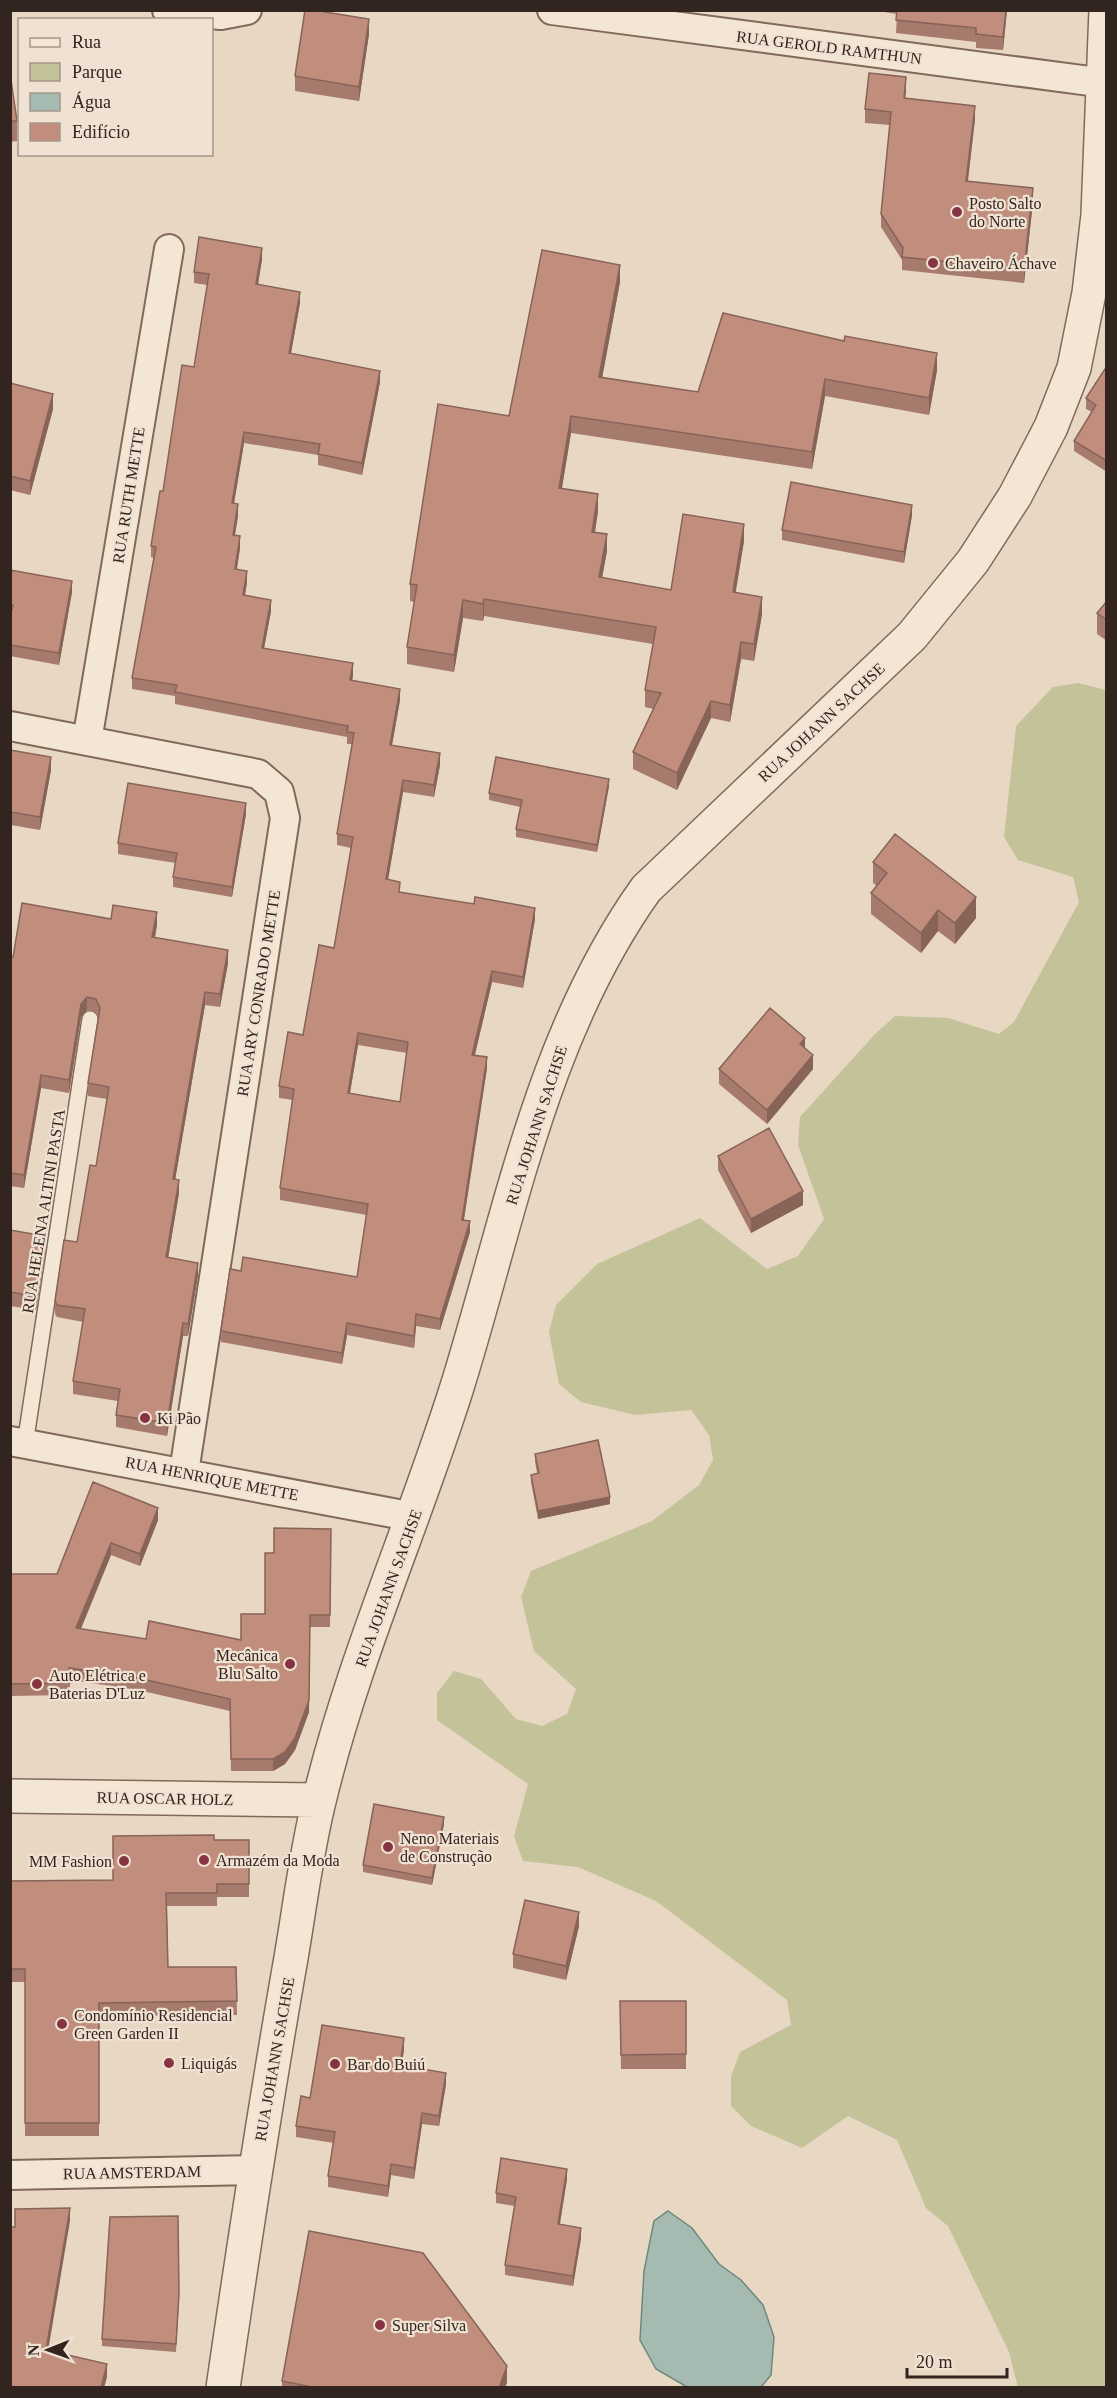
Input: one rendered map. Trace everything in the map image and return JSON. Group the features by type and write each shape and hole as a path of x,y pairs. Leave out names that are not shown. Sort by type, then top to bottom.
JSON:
{"street":[{"path":"167,10 221,15 247,10"},
{"name":"RUA GEROLD RAMTHUN","path":"552,10 1105,83"},
{"name":"RUA JOHANN SACHSE","path":"223,2388 255,2170 319,1800 339,1728 414,1517 457,1387 549,1076 592,975 619,927 646,889 912,636 973,561 1015,496 1051,427 1074,368 1089,293 1098,214 1105,83 1106,10"},
{"name":"RUA RUTH METTE","path":"87,741 169,249"},
{"name":"RUA ARY CONRADO METTE","path":"10,726 258,774 279,792 285,818 184,1472"},
{"name":"RUA HENRIQUE METTE","path":"18,1442 414,1517"},
{"name":"RUA OSCAR HOLZ","path":"10,1796 319,1800"},
{"name":"RUA AMSTERDAM","path":"10,2175 255,2170"}],"lane":[{"name":"RUA HELENA ALTINI PASTA","path":"18,1442 90,1019"}],"green space":[{"path":"1078,683 1106,690 1106,2387 1018,2388 1009,2352 948,2226 926,2208 897,2140 848,2116 802,2148 751,2126 731,2106 731,2077 740,2052 791,2025 787,2000 656,1901 578,1867 523,1861 514,1836 528,1784 437,1720 437,1693 454,1671 481,1679 516,1719 542,1726 567,1714 576,1689 534,1651 521,1597 531,1571 652,1521 699,1485 713,1460 709,1435 691,1410 635,1415 581,1402 559,1384 549,1332 556,1305 597,1264 700,1218 767,1269 798,1256 824,1219 798,1145 800,1117 875,1034 895,1016 948,1018 999,1034 1014,1022 1079,902 1073,877 1018,860 1004,837 1016,726 1053,687"}],"water":[{"path":"668,2211 692,2228 719,2264 741,2280 763,2305 774,2337 771,2375 761,2387 687,2387 656,2369 640,2340 644,2271 654,2221"}],"building":[{"path":"305,10 369,19 359,87 295,76"},
{"path":"897,10 1006,10 1003,37 976,34 976,28 896,20"},
{"path":"10,73 17,121 10,121"},
{"path":"869,73 906,77 904,98 975,106 966,181 1033,188 1024,270 902,257 903,248 881,214 891,112 865,109"},
{"path":"199,237 262,248 256,284 300,292 289,353 380,371 362,463 318,454 320,444 244,432 232,503 238,504 233,535 240,536 235,569 247,571 243,595 271,600 262,648 353,663 350,680 400,689 390,745 440,753 434,785 403,780 386,879 400,882 399,892 474,904 475,897 535,908 523,977 492,971 472,1055 487,1057 462,1220 470,1221 440,1319 416,1314 414,1336 347,1323 342,1353 221,1331 230,1269 241,1271 243,1257 357,1277 368,1204 280,1188 294,1089 279,1086 288,1032 303,1035 319,945 334,948 353,837 337,834 354,733 347,732 348,726 175,692 177,685 132,678 156,547 151,546 160,491 163,491 182,365 194,367 209,274 194,272","holes":["358,1033 408,1042 400,1102 348,1093"]},
{"path":"542,250 620,265 599,377 698,392 723,313 844,341 845,336 937,353 929,398 825,379 812,452 571,416 559,488 598,494 592,532 607,534 599,577 671,590 683,514 744,524 733,592 762,597 754,644 741,642 730,705 711,701 677,773 633,752 661,693 645,690 656,627 484,599 483,604 463,600 454,655 407,647 417,585 410,584 438,404 509,416"},
{"path":"1107,366 1107,461 1074,441 1096,405 1086,398"},
{"path":"10,383 53,394 30,481 10,476"},
{"path":"791,482 912,505 904,552 782,530"},
{"path":"10,570 72,581 59,653 10,645 10,617 13,605 10,605"},
{"path":"1107,601 1107,620 1097,613"},
{"path":"10,750 51,757 40,817 11,812 10,817"},
{"path":"496,757 609,779 597,845 516,829 522,800 489,793"},
{"path":"128,783 246,803 232,887 173,877 177,853 118,843"},
{"path":"895,834 976,897 955,923 938,910 921,933 871,893 887,873 873,862"},
{"path":"22,903 111,919 113,905 157,912 152,937 228,950 220,994 205,992 173,1179 179,1180 166,1257 198,1263 188,1324 183,1323 167,1423 116,1415 120,1389 73,1381 85,1309 57,1305 55,1301 64,1240 77,1242 90,1165 96,1166 109,1087 88,1083 100,1008 96,999 87,997 81,1004 69,1080 41,1075 24,1175 10,1173 10,957 13,957"},
{"path":"770,1008 805,1038 800,1044 813,1055 767,1110 719,1069"},
{"path":"769,1128 803,1191 751,1219 718,1156"},
{"path":"10,1230 45,1236 36,1296 10,1292"},
{"path":"598,1440 610,1497 538,1511 531,1475 539,1473 535,1454"},
{"path":"93,1482 158,1508 140,1554 111,1543 76,1628 146,1639 149,1621 241,1640 241,1614 265,1614 265,1553 274,1553 274,1528 331,1529 330,1615 310,1615 309,1700 295,1738 285,1752 273,1759 231,1759 230,1699 138,1678 69,1668 70,1683 10,1684 10,1574 57,1574"},
{"path":"374,1804 444,1817 432,1878 363,1865"},
{"path":"214,1835 214,1840 249,1840 249,1884 217,1884 217,1893 166,1893 168,1967 236,1967 237,2001 99,2003 99,2123 25,2123 25,1969 10,1969 10,1881 113,1880 113,1836"},
{"path":"525,1900 579,1912 566,1966 513,1954"},
{"path":"620,2001 686,2001 686,2054 621,2055"},
{"path":"322,2025 404,2038 400,2065 446,2073 439,2116 422,2113 414,2168 391,2164 388,2186 328,2176 335,2132 296,2126 301,2096 310,2098"},
{"path":"501,2158 567,2169 558,2224 581,2228 573,2276 505,2265 516,2197 496,2193"},
{"path":"70,2208 46,2350 107,2364 101,2388 10,2388 10,2227 15,2227 15,2209"},
{"path":"178,2216 179,2293 176,2344 102,2339 110,2217"},
{"name":"Super Silva","path":"309,2231 423,2253 507,2366 499,2388 317,2388 282,2381"}],"place":[{"name":"Posto Salto do Norte","path":"957,212"},
{"name":"Chaveiro Áchave","path":"933,263"},
{"name":"Ki Pão","path":"145,1418"},
{"name":"Mecânica Blu Salto","path":"290,1664"},
{"name":"Auto Elétrica e Baterias D'Luz","path":"37,1684"},
{"name":"Neno Materiais de Construção","path":"388,1847"},
{"name":"Armazém da Moda","path":"204,1860"},
{"name":"MM Fashion","path":"124,1861"},
{"name":"Condomínio Residencial Green Garden II","path":"62,2024"},
{"name":"Liquigás","path":"169,2063"},
{"name":"Bar do Buiú","path":"335,2064"},
{"name":"Super Silva","path":"380,2325"}]}
